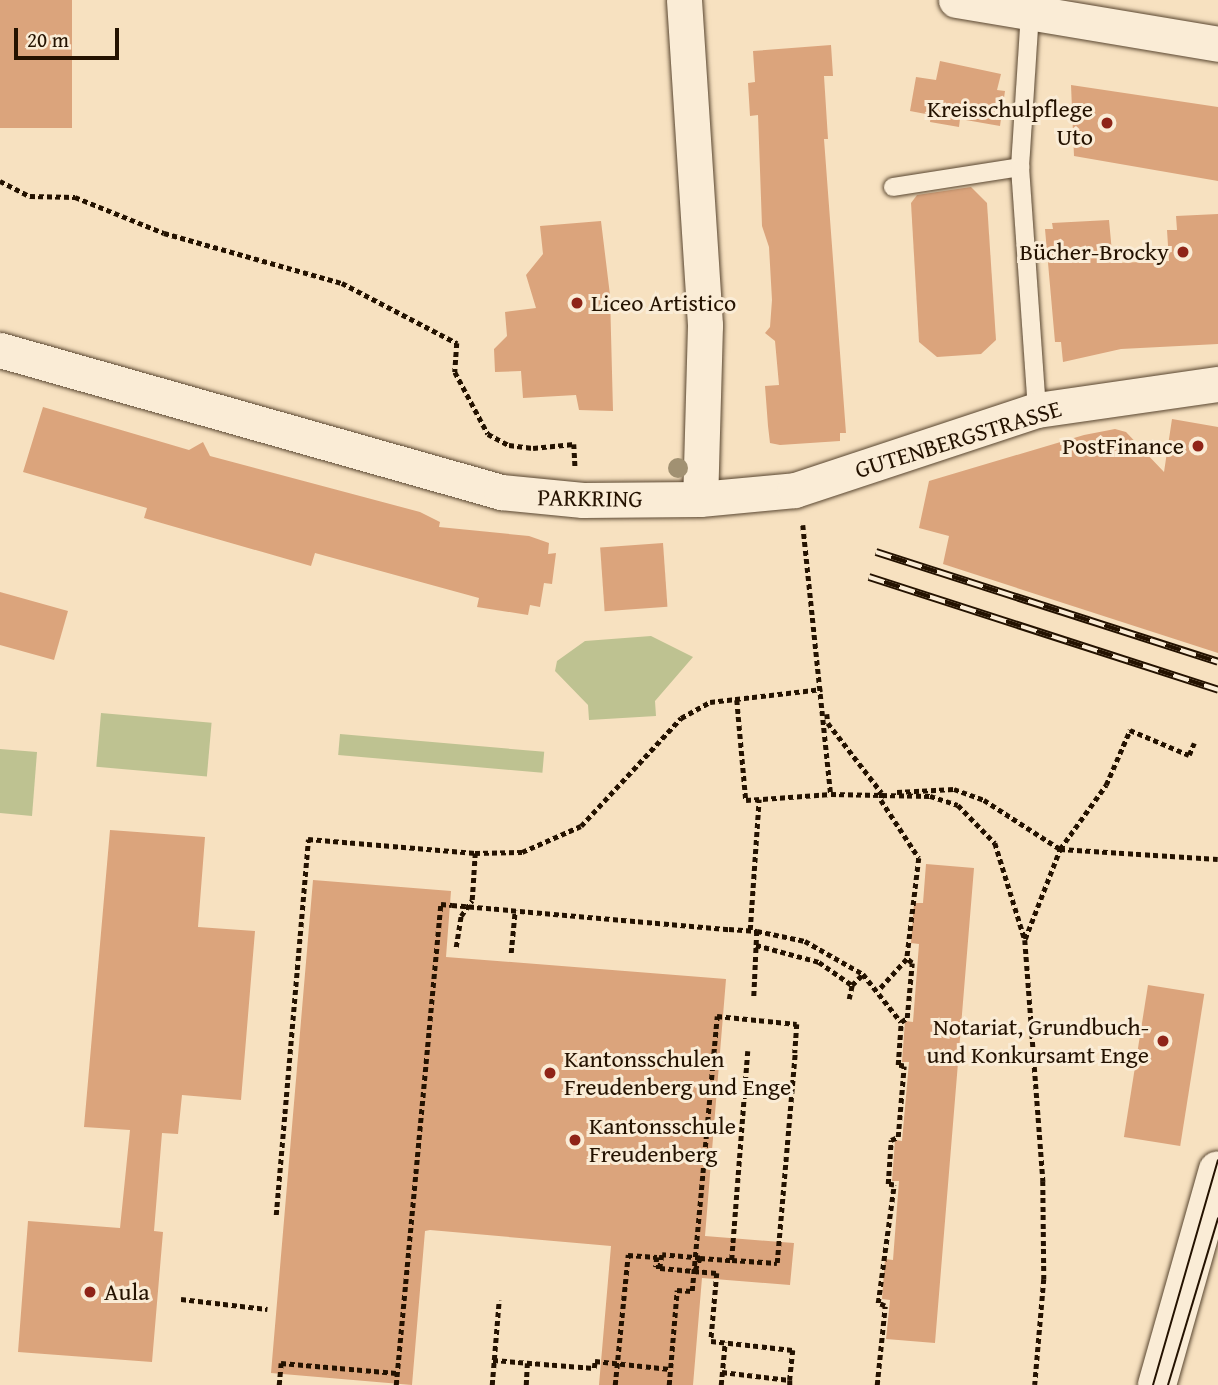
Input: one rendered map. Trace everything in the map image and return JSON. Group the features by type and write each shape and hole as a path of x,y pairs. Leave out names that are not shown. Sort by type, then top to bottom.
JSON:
{"main road":[{"path":"1157,1385 1217,1173"}],"street":[{"path":"684,0 705,325 700,499"},
{"path":"956,0 1218,44"},
{"name":"PARKRING","path":"0,350 501,492 585,489 700,499"},
{"name":"GUTENBERGSTRASSE","path":"700,499 798,502 1037,410 1218,384"}],"lane":[{"path":"1030,12 1020,167 1037,410"},
{"path":"893,187 1020,167"}],"path":[{"path":"0,181 30,196 88,200 164,233 354,289 457,343 455,372 488,434 509,444 533,448 574,444 585,489"},
{"path":"798,502 822,690 831,794"},
{"path":"276,1216 308,839 475,853 522,852 559,839 581,826 681,718 710,702 822,690"},
{"path":"822,690 828,723 882,793 881,800 919,858 907,959 879,990"},
{"path":"737,699 746,800 954,789 984,800 1060,849 1218,859"},
{"path":"1025,940 1060,849 1115,768 1130,730 1189,755 1194,743"},
{"path":"882,793 930,796 958,805 978,822 995,843 1025,940 1043,1181 1044,1279 1035,1385"},
{"path":"754,996 756,945 753,931 759,799"},
{"path":"456,947 461,916 472,900 475,853"},
{"path":"396,1385 441,904 753,931 805,941 863,974 879,990 901,1022 898,1065 904,1066 898,1137 891,1140 888,1184 894,1185 888,1255 882,1259 878,1303 885,1306 877,1385"},
{"path":"511,953 515,910"},
{"path":"756,945 819,962 852,985"},
{"path":"901,1022 907,1018 912,963 907,959"},
{"path":"849,999 852,985 863,974"},
{"path":"669,1385 677,1290 692,1291 717,1016 797,1024 777,1263 700,1258 662,1255 660,1268 716,1273 711,1341 793,1350 790,1382 722,1372"},
{"path":"732,1260 748,1051"},
{"path":"615,1385 628,1255 657,1257 656,1267 698,1270 700,1258"},
{"path":"181,1299 267,1309"},
{"path":"492,1385 499,1300"},
{"path":"721,1385 725,1342"},
{"path":"494,1360 594,1368 595,1361 670,1369"},
{"path":"279,1385 281,1363 397,1373"},
{"path":"526,1385 527,1363"}],"green space":[{"path":"651,636 693,657 655,701 656,716 589,720 588,705 555,671 557,661 585,641"},
{"path":"101,713 212,723 207,776 96,767"},
{"path":"340,734 544,752 542,773 338,755"},
{"path":"0,749 37,752 32,816 0,813"}],"building":[{"path":"0,0 72,0 72,128 0,128"},
{"path":"831,45 833,76 824,76 828,139 824,139 846,433 840,433 840,441 780,445 770,443 768,426 765,386 779,385 775,341 765,333 770,327 772,300 769,247 762,226 758,115 750,116 748,83 755,82 753,51"},
{"path":"940,61 1001,74 997,90 1005,91 1000,126 960,119 959,127 930,122 931,115 910,111 916,77 936,80"},
{"path":"1071,85 1218,107 1218,181 1074,156"},
{"path":"971,187 987,203 996,340 981,354 937,357 919,342 911,203 917,195"},
{"path":"1218,214 1218,344 1121,349 1063,362 1061,342 1055,342 1045,229 1053,229 1052,223 1109,220 1113,263 1169,261 1167,230 1177,230 1176,216"},
{"name":"Liceo Artistico","path":"601,221 610,295 613,411 579,410 576,395 523,398 521,371 495,372 494,349 507,336 505,312 536,308 526,275 543,254 540,226"},
{"path":"43,407 189,450 203,442 210,456 420,512 440,522 439,527 529,536 549,543 548,554 556,553 552,584 544,583 540,607 530,605 528,615 477,607 479,598 315,553 311,566 144,518 147,508 23,472"},
{"path":"1172,419 1218,427 1218,653 943,564 949,536 919,528 929,481 1084,435 1115,429 1126,432 1164,472"},
{"path":"663,543 667,607 605,611 600,547"},
{"path":"0,592 68,611 54,660 0,645"},
{"path":"110,830 205,837 198,927 255,931 241,1100 182,1095 178,1134 162,1133 154,1231 163,1232 152,1362 18,1352 28,1221 120,1228 130,1130 84,1127"},
{"path":"926,864 974,868 935,1343 886,1339 890,1300 882,1299 885,1259 893,1260 899,1181 892,1181 895,1140 902,1141 909,1062 902,1062 905,1021 913,1022 919,944 911,943 914,903 923,903"},
{"path":"313,880 451,891 446,957 726,979 705,1236 794,1243 790,1285 702,1278 693,1385 599,1385 611,1246 430,1230 425,1231 412,1385 271,1373"},
{"path":"1148,985 1204,994 1180,1146 1124,1137"}],"tram line":[{"path":"1153,1385 1218,1160"},
{"path":"1168,1385 1218,1218"}],"railway":[{"path":"876,552 1218,662"},
{"path":"869,577 1218,690"}],"place":[{"name":"Kreisschulpflege Uto","path":"1107,123"},
{"name":"Bücher-Brocky","path":"1183,252"},
{"name":"Liceo Artistico","path":"577,303"},
{"name":"PostFinance","path":"1198,446"},
{"name":"Notariat, Grundbuch- und Konkursamt Enge","path":"1163,1041"},
{"name":"Kantonsschulen Freudenberg und Enge","path":"550,1073"},
{"name":"Kantonsschule Freudenberg","path":"575,1140"},
{"name":"Aula","path":"90,1292"}]}
